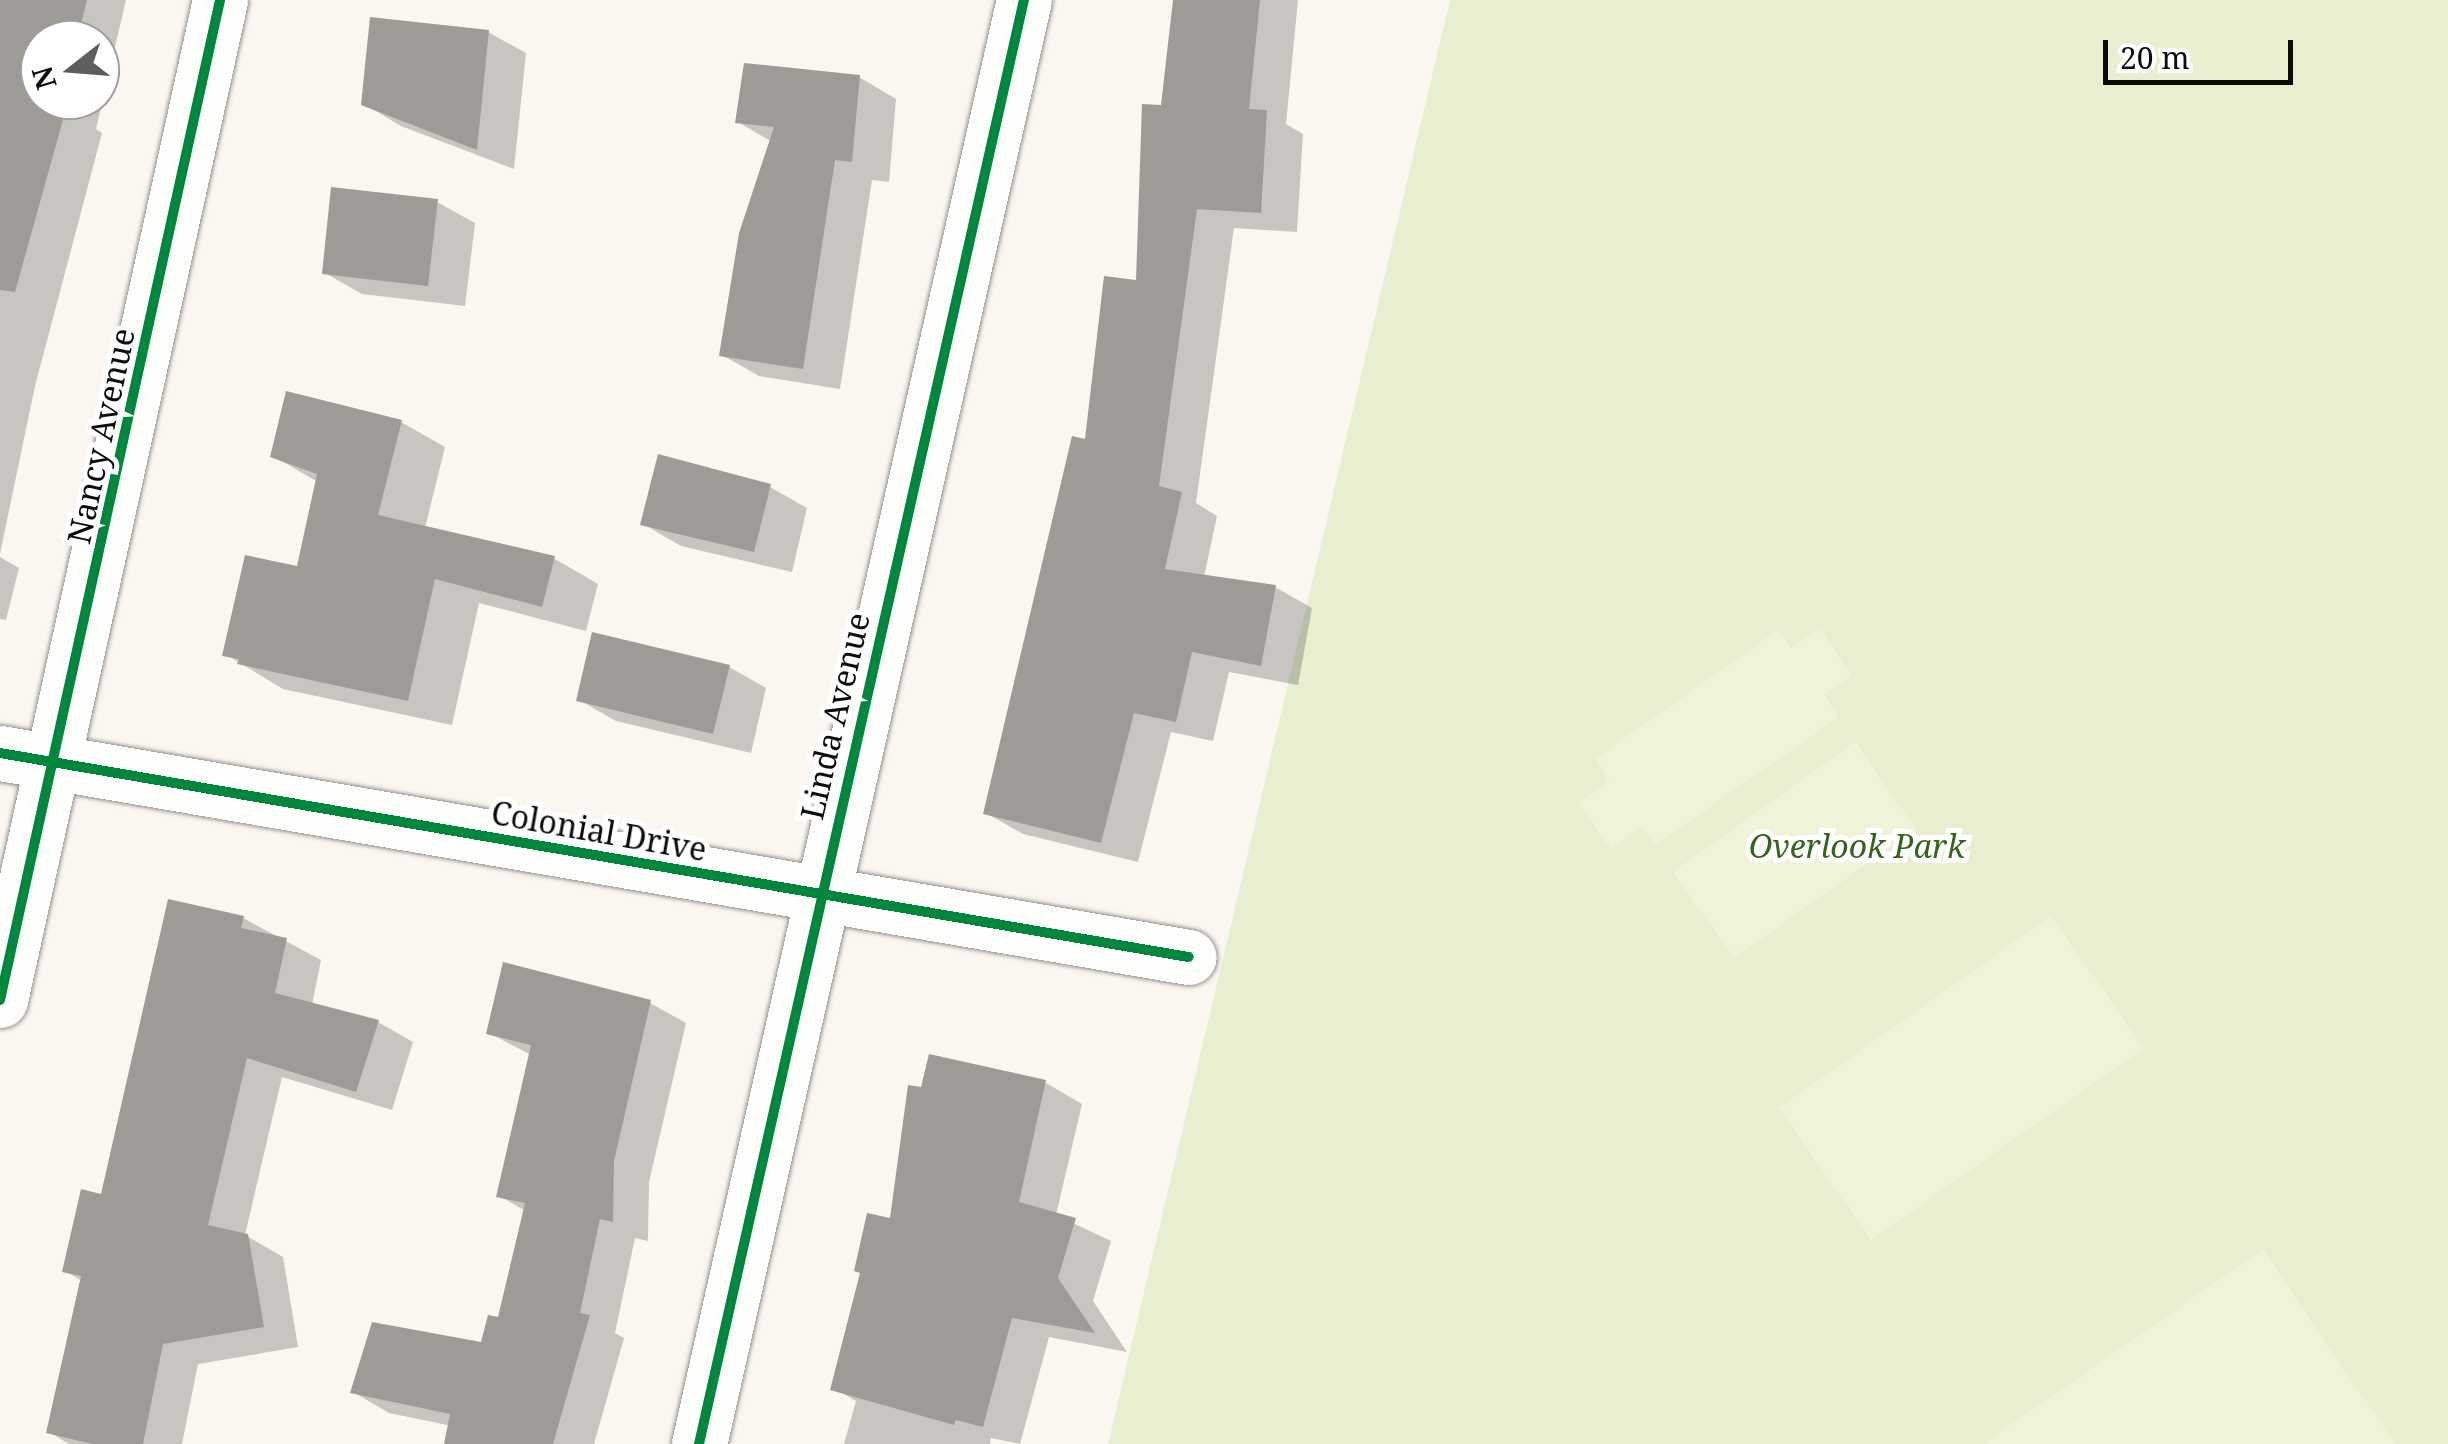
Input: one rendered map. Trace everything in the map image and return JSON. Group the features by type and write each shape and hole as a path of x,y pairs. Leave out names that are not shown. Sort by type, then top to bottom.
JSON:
{"street":[{"name":"Nancy Avenue","path":"0,1000 56,762 220,0"},
{"name":"Linda Avenue","path":"698,1444 1024,0"},
{"name":"Colonial Drive","path":"0,753 1189,957"}],"green space":[{"name":"Overlook Park","path":"1450,0 2448,0 2448,1444 1108,1444"},
{"path":"1820,629 1851,675 1824,695 1839,717 1655,845 1642,827 1611,849 1578,802 1609,781 1595,759 1778,630 1791,648"},
{"path":"1855,742 1916,829 1734,958 1673,872"},
{"path":"2051,916 2144,1048 1871,1240 1779,1108"},
{"path":"2263,1249 2395,1444 1983,1444"}],"building":[{"path":"0,0 87,0 82,20 20,20 20,120 63,120 15,292 0,290"},
{"path":"1173,0 1260,0 1249,109 1267,110 1261,213 1197,209 1159,486 1182,492 1165,569 1276,585 1261,666 1192,652 1176,722 1134,713 1101,843 983,814 1072,436 1085,439 1104,276 1136,280 1142,104 1161,105"},
{"path":"370,17 489,30 477,150 361,105"},
{"path":"744,63 860,75 852,162 835,160 803,369 719,356 739,233 774,127 735,123"},
{"path":"331,187 438,199 428,286 322,274"},
{"path":"286,391 402,420 378,515 555,556 542,607 435,579 408,701 237,664 239,659 222,656 245,555 297,566 317,474 270,457"},
{"path":"658,454 771,484 754,552 640,525"},
{"path":"592,632 730,665 713,734 576,701"},
{"path":"168,899 244,916 241,928 287,938 275,993 379,1020 356,1092 247,1058 208,1225 248,1234 264,1327 163,1344 143,1444 92,1444 46,1433 81,1276 62,1272 81,1189 101,1194"},
{"path":"503,962 651,1000 614,1161 613,1222 600,1219 580,1313 590,1315 553,1444 444,1444 450,1414 350,1393 372,1322 481,1342 488,1315 498,1317 525,1203 496,1197 531,1045 486,1034"},
{"path":"929,1054 1046,1080 1019,1202 1076,1218 1058,1278 1095,1333 1012,1318 983,1427 956,1420 954,1425 830,1390 860,1273 854,1271 867,1213 890,1218 908,1085 921,1087"}],"cycle path":[{"path":"0,1000 220,0"},
{"path":"699,1444 1024,0"},
{"path":"0,753 1189,957"}]}
